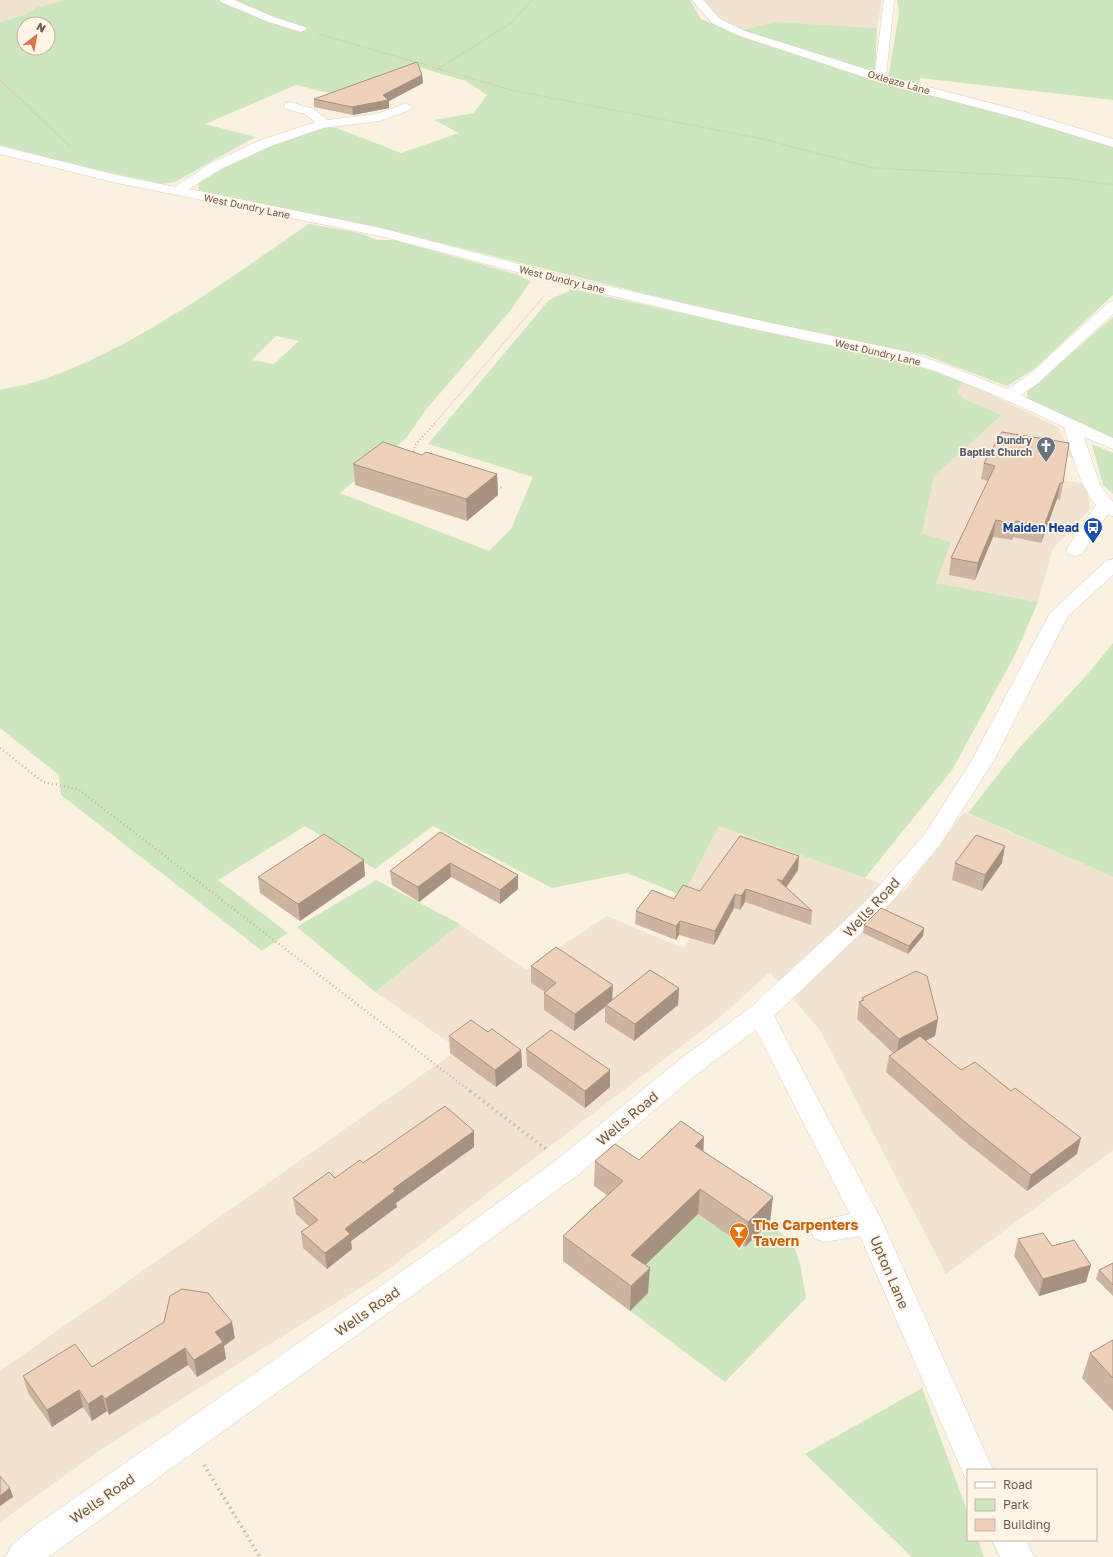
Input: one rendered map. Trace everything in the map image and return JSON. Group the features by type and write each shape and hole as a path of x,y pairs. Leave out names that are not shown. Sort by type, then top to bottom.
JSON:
{"street":[{"path":"225,0 270,20 301,29"},
{"name":"Oxleaze Lane","path":"697,0 703,9 716,21 741,33 880,78 1021,115 1113,142"},
{"path":"880,78 889,0"},
{"path":"290,106 312,112 320,117 323,124"},
{"path":"177,191 216,166 266,143 323,124 378,117 406,107"},
{"name":"West Dundry Lane","path":"0,150 109,177 381,232 562,280 739,321 904,356 941,368 1008,395 1072,427 1113,444"},
{"path":"1008,395 1031,381 1113,306"},
{"path":"1072,427 1091,483 1108,509 1075,550"},
{"name":"Wells Road","path":"23,1557 48,1536 464,1243 569,1166 688,1067 760,1014 829,951 873,908 932,840 983,760 1060,613 1113,565"},
{"name":"Upton Lane","path":"760,1014 869,1222 977,1469"},
{"path":"824,1230 869,1222"},
{"path":"1009,1541 1017,1557"}],"path":[{"path":"438,69 512,23 532,0"},
{"path":"301,29 511,90 763,139 874,168 1064,178 1113,185"},
{"path":"0,80 72,147"},
{"path":"413,456 415,445 445,413 552,287 562,280"},
{"path":"486,483 502,488"},
{"path":"0,748 43,782 78,789 569,1166"},
{"path":"188,1437 260,1557"}],"shaded area":[{"path":"0,0 65,0 35,8 24,15 16,16 16,17 0,22"},
{"path":"702,0 882,0 877,28 775,22 743,30 721,21"},
{"path":"963,381 1058,427 1073,458 1016,448 1012,472 1086,484 1090,509 1052,550 1038,602 936,583 922,534 934,476 1002,415 964,399 957,391"},
{"path":"964,812 1113,877 1113,1150 946,1274 820,1030 770,972 720,1017 379,1276 103,1448 0,1522 0,1371 459,1049 375,992 460,924 526,970 607,916 683,948 714,907 683,896 719,826 904,892"}],"green space":[{"path":"65,0 690,0 701,19 740,35 1113,145 1113,295 1034,369 1007,386 925,355 813,333 667,299 380,228 199,191 198,184 211,172 276,143 324,127 337,128 401,153 459,133 434,120 474,113 487,95 466,81 411,65 346,97 296,85 205,124 255,137 175,182 163,184 83,167 0,145 0,22 16,17 16,56 56,56 56,16 21,16 35,8"},
{"path":"897,0 1113,0 1113,100 920,78 919,86 888,78 899,13"},
{"path":"775,22 877,28 875,74 743,30"},
{"path":"309,224 360,233 377,240 394,240 516,274 531,281 510,311 425,411 407,437 340,493 489,551 511,529 533,477 428,444 549,300 573,289 911,364 963,381 957,391 964,399 1002,415 934,476 922,534 951,542 936,583 1038,602 1015,655 952,770 865,878 719,826 683,896 627,873 552,888 433,826 375,869 305,826 218,880 288,933 262,951 61,795 59,775 0,728 0,390 47,378 87,362 121,345 185,308","holes":["276,336 299,341 274,364 252,360"]},
{"path":"1113,317 1113,440 1028,399 1027,392"},
{"path":"1092,444 1113,453 1113,494 1103,485"},
{"path":"1113,643 1113,877 968,813 1019,748 1086,676"},
{"path":"376,880 460,924 375,992 297,927"},
{"path":"698,1214 745,1247 770,1222 794,1246 800,1263 806,1298 725,1382 630,1311 648,1293 630,1280"},
{"path":"922,1388 967,1510 967,1541 978,1541 984,1557 912,1557 805,1454"}],"building":[{"path":"417,62 422,75 383,95 388,100 352,107 314,99"},
{"path":"1002,432 1069,443 1063,483 1060,483 1044,526 1016,521 1015,524 996,520 978,563 951,558 995,466 984,463"},
{"path":"383,442 422,455 426,452 497,474 466,499 353,464"},
{"path":"440,832 518,875 500,890 450,863 418,887 390,871"},
{"path":"324,834 364,860 298,904 258,877"},
{"path":"976,835 1005,846 985,875 955,863"},
{"path":"740,836 799,856 782,881 777,879 812,911 746,889 741,896 735,894 715,931 680,921 676,926 636,911 652,890 674,899 683,885 700,891"},
{"path":"881,908 924,928 909,946 864,925"},
{"path":"556,947 613,985 575,1014 544,993 556,983 531,966"},
{"path":"650,970 679,988 635,1024 606,1005"},
{"path":"916,971 927,976 938,1019 899,1039 859,1002 864,1000 862,998"},
{"path":"471,1020 488,1032 492,1029 521,1050 495,1070 449,1036"},
{"path":"551,1030 610,1070 585,1091 526,1049"},
{"path":"920,1036 961,1070 975,1062 1011,1091 1015,1088 1081,1138 1031,1175 966,1123 889,1056"},
{"path":"445,1106 474,1131 393,1189 395,1191 345,1229 350,1234 325,1253 301,1232 318,1220 293,1198 329,1172 335,1178 360,1160 363,1163"},
{"path":"681,1121 704,1137 695,1146 773,1197 748,1222 700,1189 631,1255 650,1268 631,1286 563,1236 623,1181 595,1161 615,1144 639,1160"},
{"path":"1043,1233 1052,1246 1074,1240 1091,1265 1043,1279 1018,1239"},
{"path":"1113,1263 1113,1285 1099,1270"},
{"path":"182,1289 208,1293 232,1322 215,1332 223,1342 194,1360 185,1348 105,1399 102,1395 88,1404 79,1390 47,1410 23,1376 75,1344 92,1367 164,1322 170,1296"},
{"path":"1113,1340 1113,1378 1090,1353"},
{"path":"0,1476 10,1488 0,1496"}],"place":[{"name":"Dundry Baptist Church","path":"1046,463"},
{"name":"Maiden Head","path":"1093,544"},
{"name":"The Carpenters Tavern","path":"739,1249"}]}
